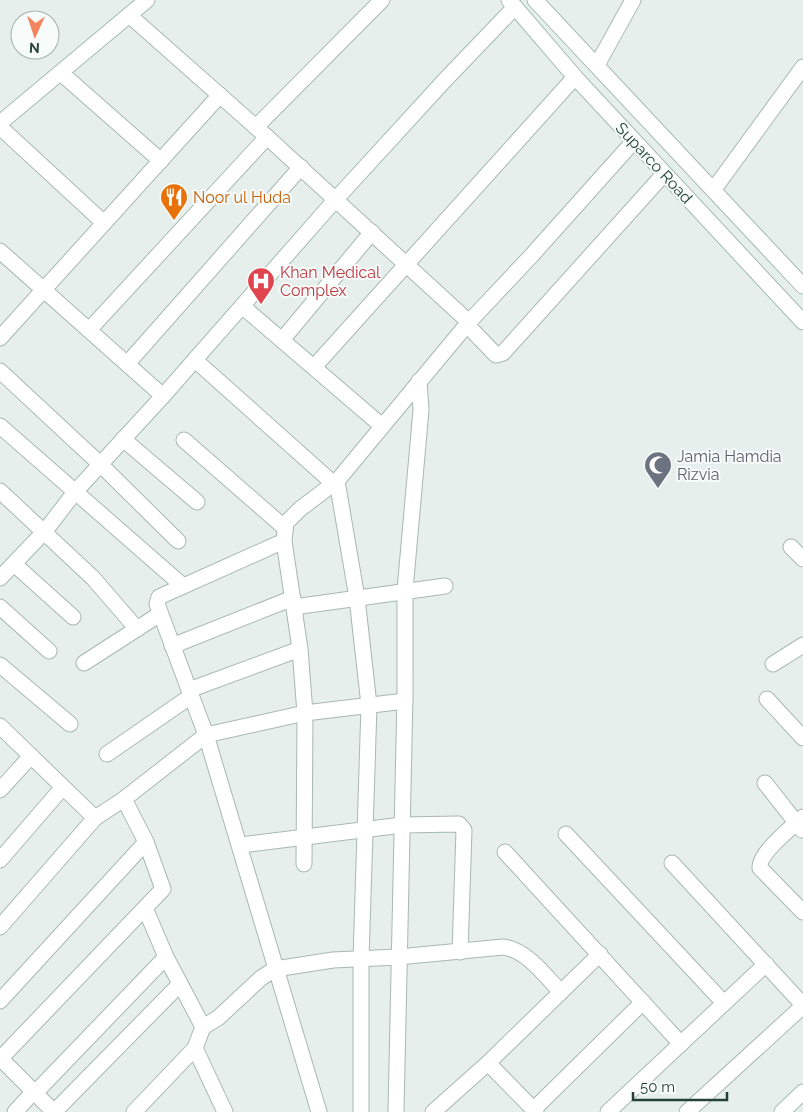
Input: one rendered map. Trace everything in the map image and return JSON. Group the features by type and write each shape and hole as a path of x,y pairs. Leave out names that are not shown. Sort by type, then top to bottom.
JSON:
{"street":[{"path":"0,123 147,0"},
{"path":"89,330 262,132 382,0"},
{"name":"Suparco Road","path":"535,0 803,286"},
{"path":"597,65 633,0"},
{"path":"0,578 45,531 75,492 163,396 336,199 512,4"},
{"name":"Suparco Road","path":"512,4 575,77 667,178 803,322"},
{"path":"129,15 372,232 468,323 496,355 503,353 667,178 689,164"},
{"path":"714,189 803,67"},
{"path":"62,72 161,160"},
{"path":"314,367 575,77"},
{"path":"0,338 46,291 104,223 220,95"},
{"path":"0,127 104,223"},
{"path":"304,864 304,713 300,649 285,535 286,523 300,509 335,483 468,323 634,141"},
{"path":"127,364 301,167"},
{"path":"282,340 372,232"},
{"path":"0,251 163,396"},
{"path":"242,306 382,426"},
{"path":"195,360 335,483 357,598 369,705 362,959 361,1112"},
{"path":"0,372 100,464 178,541"},
{"path":"396,1112 405,701 405,590 420,420 419,381"},
{"path":"0,426 182,586"},
{"path":"123,439 197,502"},
{"path":"184,440 285,535"},
{"path":"0,490 92,578 137,629"},
{"path":"285,535 157,600 160,614 206,735 241,845 275,970 320,1112"},
{"path":"791,546 803,559"},
{"path":"14,564 73,618"},
{"path":"172,646 294,603 357,598 445,586"},
{"path":"0,607 49,651"},
{"path":"84,663 160,614"},
{"path":"774,664 803,645"},
{"path":"107,754 190,693 300,649"},
{"path":"0,665 70,724"},
{"path":"767,699 802,735"},
{"path":"0,927 95,818 124,799 206,735 304,713 405,701"},
{"path":"0,726 95,818"},
{"path":"0,790 31,756"},
{"path":"765,783 801,824 763,855 759,864 760,868 803,912"},
{"path":"0,860 63,787"},
{"path":"124,799 146,842 163,889 0,1059 54,1112 180,984"},
{"path":"241,845 402,825 454,822 462,827 460,952"},
{"path":"566,834 724,1003"},
{"path":"0,1001 146,842"},
{"path":"505,852 681,1044"},
{"path":"672,864 803,1005 687,1112"},
{"path":"145,908 166,958 203,1027"},
{"path":"134,1112 195,1048 203,1027 218,1018 261,978 275,970 333,960 398,957 503,947 522,952 561,992"},
{"path":"433,1112 488,1063 600,954"},
{"path":"15,1112 166,958"},
{"path":"608,1112 766,964"},
{"path":"488,1063 534,1111 643,1002"},
{"path":"195,1048 219,1109"},
{"path":"782,1112 803,1092"}],"place":[{"name":"Noor ul Huda","path":"174,221"},
{"name":"Khan Medical Complex","path":"261,305"},
{"name":"Jamia Hamdia Rizvia","path":"658,489"}]}
